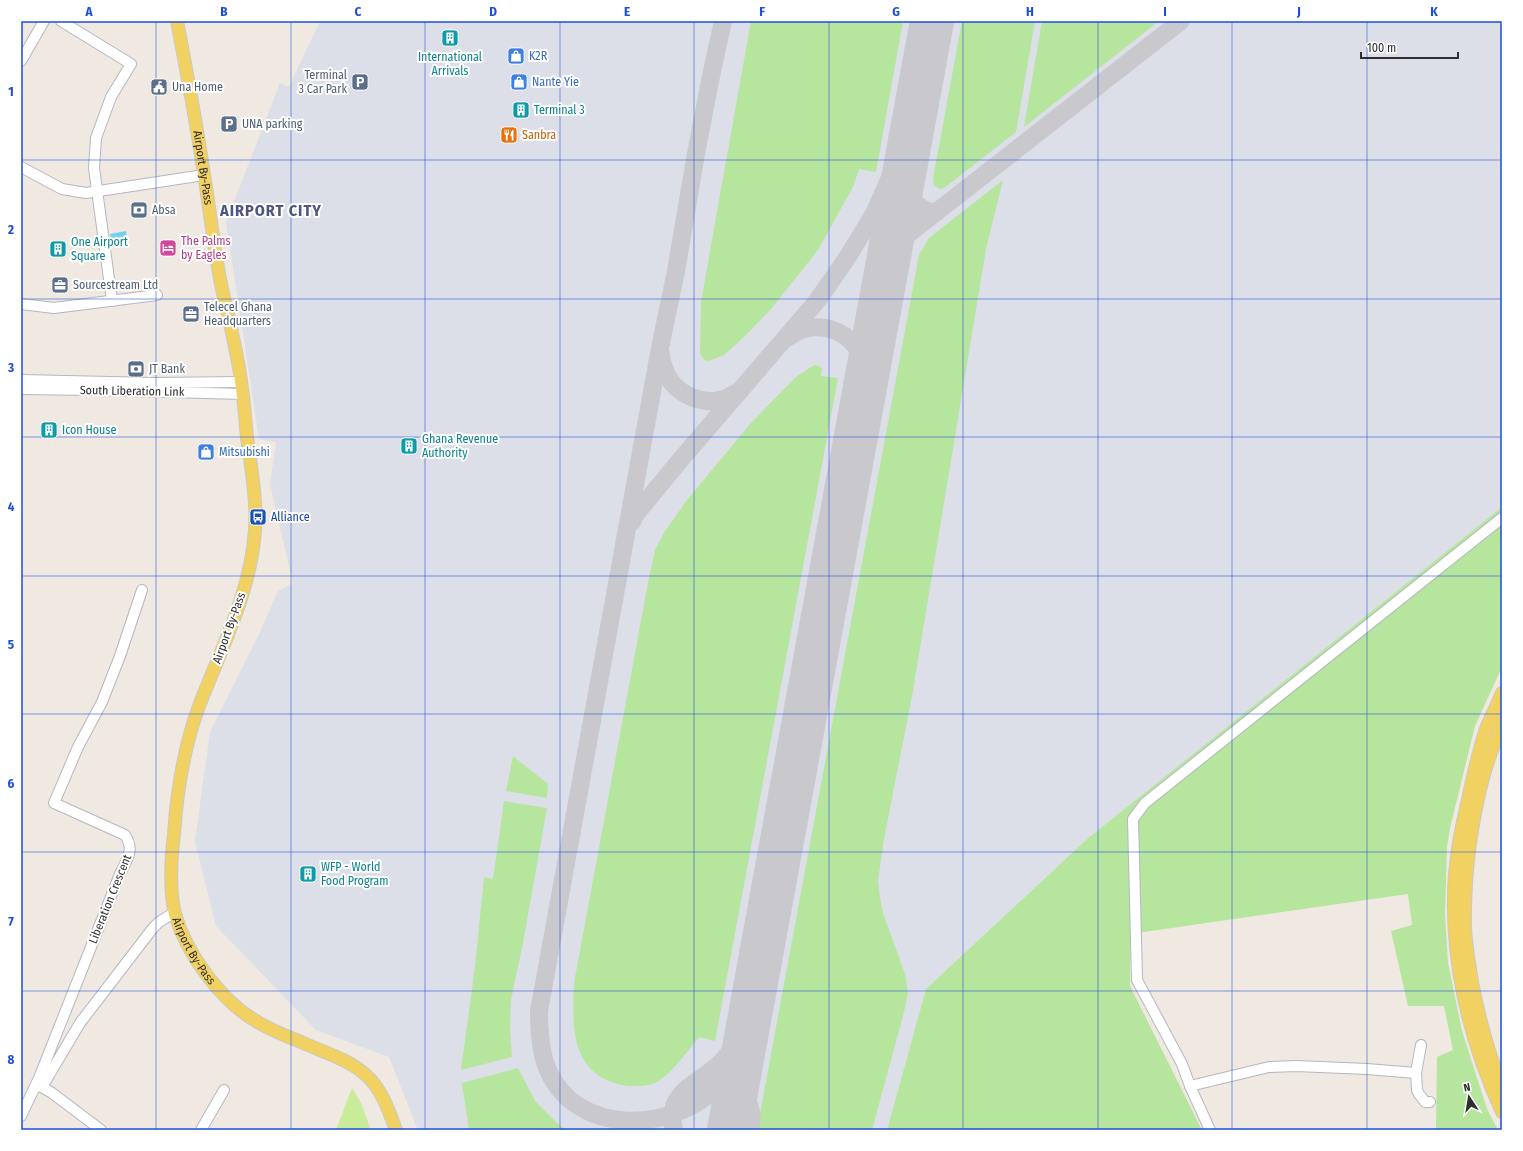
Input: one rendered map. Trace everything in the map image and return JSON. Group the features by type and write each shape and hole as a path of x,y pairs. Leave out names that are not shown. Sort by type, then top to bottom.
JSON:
{"main road":[{"name":"Airport By-Pass","path":"177,21 221,283 242,388 255,512 253,541 245,584 198,708 185,753 176,806 172,849 172,882 175,912 184,936 194,954 208,976 228,999 256,1021 284,1035 340,1059 363,1073 368,1077 384,1099 396,1130"},
{"path":"1502,694 1486,730 1473,776 1461,830 1455,874 1454,918 1458,961 1473,1033 1488,1081 1502,1112"},
{"path":"1502,722 1484,773 1472,834 1467,879 1465,928 1478,1010 1486,1044 1502,1087"}],"street":[{"path":"21,61 44,21"},
{"path":"61,21 131,64 111,97 96,138 94,168 112,301"},
{"path":"21,167 62,189 86,193 204,175"},
{"path":"21,304 54,308 157,295"},
{"name":"South Liberation Link","path":"21,380 155,383 242,388"},
{"name":"South Liberation Link","path":"21,389 94,390 242,388"},
{"path":"1210,1130 1190,1086 1182,1064 1137,980 1133,819 1145,802 1502,518"},
{"name":"Liberation Crescent","path":"21,1116 38,1086 39,1078 130,852 130,842 125,835 54,803 78,747 102,702 120,656 142,590"},
{"path":"101,1130 38,1086 85,1017 153,928 159,922 175,912"},
{"path":"1421,1045 1416,1073 1419,1094 1425,1102 1430,1102"},
{"path":"1190,1086 1269,1067 1296,1066 1416,1073"},
{"path":"201,1130 224,1090"}],"shaded area":[{"path":"320,21 1502,21 1502,507 1087,839 926,989 887,1130 418,1130 389,1057 316,1030 216,926 195,841 210,732 259,634 278,591 293,583 270,484 276,442 259,439 226,222 280,83 289,87"}],"green space":[{"path":"751,21 903,21 876,172 859,169 853,187 818,250 771,309 745,336 724,355 709,361 705,360 700,354 701,302"},
{"path":"962,21 1035,21 1016,132 944,188 939,189 934,185 933,179"},
{"path":"1042,21 1159,21 1024,127"},
{"path":"1003,180 986,249 912,696 884,839 878,881 883,913 905,974 908,993 904,1012 872,1130 757,1130 919,255 929,238"},
{"path":"814,365 822,368 821,376 838,378 715,1041 699,1037 681,1060 665,1076 652,1084 642,1086 622,1085 605,1079 592,1070 583,1059 578,1046 575,1031 573,999 574,983 655,550 665,531 687,500 751,423 796,377"},
{"path":"1502,507 1502,667 1475,726 1450,828 1447,847 1445,915 1448,963 1462,1031 1487,1109 1498,1130 1436,1130 1437,1057 1453,1050 1444,1006 1408,1006 1391,931 1412,925 1408,894 1130,934 1130,986 1202,1130 887,1130 926,989 1087,839"},
{"path":"513,756 548,784 547,798 506,791"},
{"path":"504,801 547,808 523,943 511,1000 510,1031 512,1057 461,1070 475,967 484,877 493,879"},
{"path":"518,1068 535,1101 557,1123 567,1130 469,1130 462,1083"},
{"path":"352,1088 361,1103 371,1130 336,1130"}],"water":[{"path":"126,231 127,238 112,241 110,234"}],"taxiway":[{"path":"723,21 711,76 676,271 660,348 539,1011 539,1018 540,1040 547,1068 561,1091 580,1107 602,1117 627,1121 653,1119 678,1112 701,1100 725,1079 736,1060 747,1033"},
{"path":"887,265 895,250 907,235 1181,21"},
{"path":"632,522 635,515 682,458 817,301 847,258 874,214 913,125"},
{"path":"905,169 906,184 908,192 912,198 922,209 937,212"},
{"path":"789,337 800,331 811,328 822,328 834,330 844,335 852,342 859,352 865,374 861,407"},
{"path":"661,354 667,375 672,382 677,388 692,397 709,401 726,398 738,392"},
{"path":"674,1130 672,1116 675,1104 680,1095 716,1067 736,1043 744,1026 754,991"},
{"path":"743,1058 743,1085 751,1115 749,1130"}],"runway":[{"path":"729,1130 932,21"}],"place":[{"name":"International Arrivals","path":"450,38"},
{"name":"K2R","path":"516,56"},
{"name":"Terminal 3 Car Park","path":"360,82"},
{"name":"Nante Yie","path":"519,82"},
{"name":"Una Home","path":"159,87"},
{"name":"Terminal 3","path":"521,110"},
{"name":"UNA parking","path":"229,124"},
{"name":"Sanbra","path":"509,135"},
{"name":"Absa","path":"139,210"},
{"name":"The Palms by Eagles","path":"168,248"},
{"name":"One Airport Square","path":"58,249"},
{"name":"Sourcestream Ltd","path":"60,285"},
{"name":"Telecel Ghana Headquarters","path":"191,314"},
{"name":"JT Bank","path":"136,369"},
{"name":"Icon House","path":"49,430"},
{"name":"Ghana Revenue Authority","path":"409,446"},
{"name":"Mitsubishi","path":"206,452"},
{"name":"Alliance","path":"258,517"},
{"name":"WFP - World Food Program","path":"308,874"}],"district":[{"name":"AIRPORT CITY","path":"271,210"}]}
